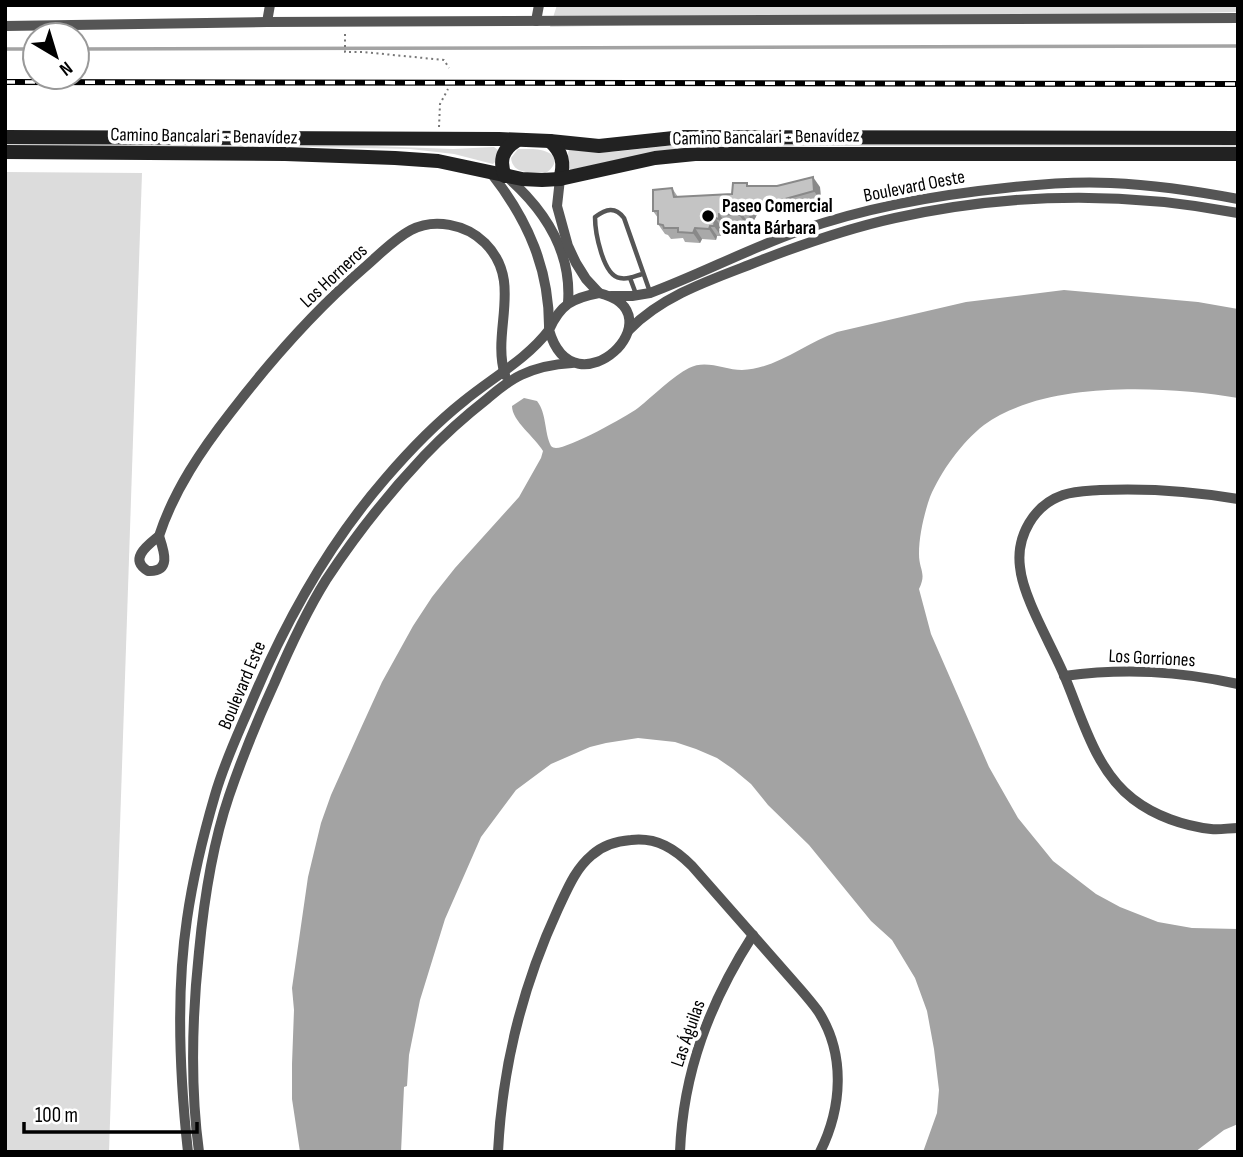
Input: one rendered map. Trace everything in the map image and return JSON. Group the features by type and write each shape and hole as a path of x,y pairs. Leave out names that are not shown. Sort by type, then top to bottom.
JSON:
{"main road":[{"name":"Camino Bancalari - Benavídez","path":"5,137 499,139 599,146 656,139 708,137 1238,138"},
{"path":"498,174 502,168 504,152 516,141"},
{"path":"550,141 556,146 563,162 560,179"},
{"name":"Camino Bancalari - Benavídez","path":"5,152 285,154 438,161 523,179 542,180 560,179 656,158 695,154 1238,154"}],"street":[{"path":"267,22 270,5"},
{"path":"536,21 539,5"},
{"path":"5,26 267,22 1238,18"},
{"path":"498,174 533,203 554,235 568,275 568,303"},
{"path":"498,174 534,246 548,294 549,330 555,347 562,356 572,363 586,364 607,357 618,349 625,339 630,323 626,309 620,302 599,293 568,303 554,319 549,330"},
{"path":"560,179 557,206 568,246 586,279 599,293"},
{"name":"Boulevard Oeste","path":"611,296 650,293 769,242 827,222 914,200 959,192 1043,184 1109,183 1193,191 1238,199"},
{"path":"999,188 1000,201"},
{"path":"1192,206 1193,191"},
{"name":"Boulevard Oeste","path":"629,330 653,309 716,277 799,245 894,218 957,206 1059,198 1158,201 1238,213"},
{"path":"827,222 830,236"},
{"name":"Los Horneros","path":"159,536 172,502 189,472 248,389 318,312 410,231 425,225 458,227 475,234 496,257 505,285 501,349 507,383"},
{"path":"650,293 653,309"},
{"name":"Boulevard Este","path":"188,1152 181,1067 182,980 187,921 198,859 215,793 270,658 313,578 368,500 433,428 536,345 549,330"},
{"name":"Boulevard Este","path":"199,1152 195,1124 193,1016 202,916 211,860 228,798 257,720 283,664 325,582 378,508 411,469 445,434 519,375 552,364 572,363"},
{"path":"1238,499 1148,489 1067,494 1055,498 1032,518 1025,530 1019,554 1022,580 1032,606 1092,744 1118,785 1132,798 1166,818 1214,830 1238,828"},
{"path":"368,500 378,508"},
{"path":"270,658 283,664"},
{"name":"Los Gorriones","path":"1064,676 1115,671 1169,672 1238,684"},
{"path":"205,832 218,836"},
{"path":"498,1152 509,1059 538,954 569,885 581,865 593,853 606,846 635,839 654,840 679,853 818,1011 832,1042 838,1074 836,1107 820,1152"},
{"name":"Las Águilas","path":"680,1152 682,1115 688,1082 704,1032 722,988 753,935"},
{"path":"181,1015 193,1016"}],"lane":[{"path":"642,274 619,278 607,269 595,226 596,217 604,211 614,209 624,218 650,293"},
{"path":"630,278 636,296"}],"path":[{"path":"345,44 345,52 444,60 449,68"},
{"path":"439,128 440,104 448,89"}],"shaded area":[{"path":"557,5 1238,5 1238,12 550,27"},
{"path":"5,142 267,142 453,149 494,147 498,150 493,164 454,154 410,149 5,146"},
{"path":"693,143 1238,143 1238,147 821,146 694,149 659,151 570,170 569,166 569,150 612,152"},
{"path":"518,149 547,152 553,157 553,166 545,173 519,170 511,158"},
{"path":"5,172 142,173 109,1152 5,1152"},
{"path":"1064,290 1198,302 1238,309 1238,398 1177,391 1107,390 1039,400 1009,410 984,425 968,440 940,477 924,518 919,559 923,575 919,589 931,634 989,767 1018,818 1053,861 1096,894 1158,922 1192,928 1238,929 1238,1124 1224,1130 1195,1152 923,1152 937,1113 939,1090 934,1049 927,1011 915,978 892,940 871,921 809,845 768,805 751,784 733,769 717,758 675,742 638,738 590,747 551,764 516,790 481,837 445,919 420,1000 409,1055 407,1086 404,1087 401,1152 300,1152 292,1099 292,988 308,877 321,823 382,682 413,626 455,568 519,497 541,458 543,451 520,423 512,406 524,398 537,401 551,446 563,447 632,412 676,376 695,366 755,369 837,332 966,302"}],"building":[{"path":"813,177 814,191 778,201 752,201 746,212 740,211 739,215 719,214 719,219 715,218 714,226 709,229 695,228 693,233 678,232 678,228 664,228 658,224 658,211 653,211 653,190 672,188 674,197 732,194 733,183 777,186"}],"waterway":[{"path":"91,49 1238,46"},
{"path":"5,49 21,49"}],"railway":[{"path":"5,82 1238,84"}],"place":[{"name":"Paseo Comercial Santa Bárbara","path":"708,216"}]}
